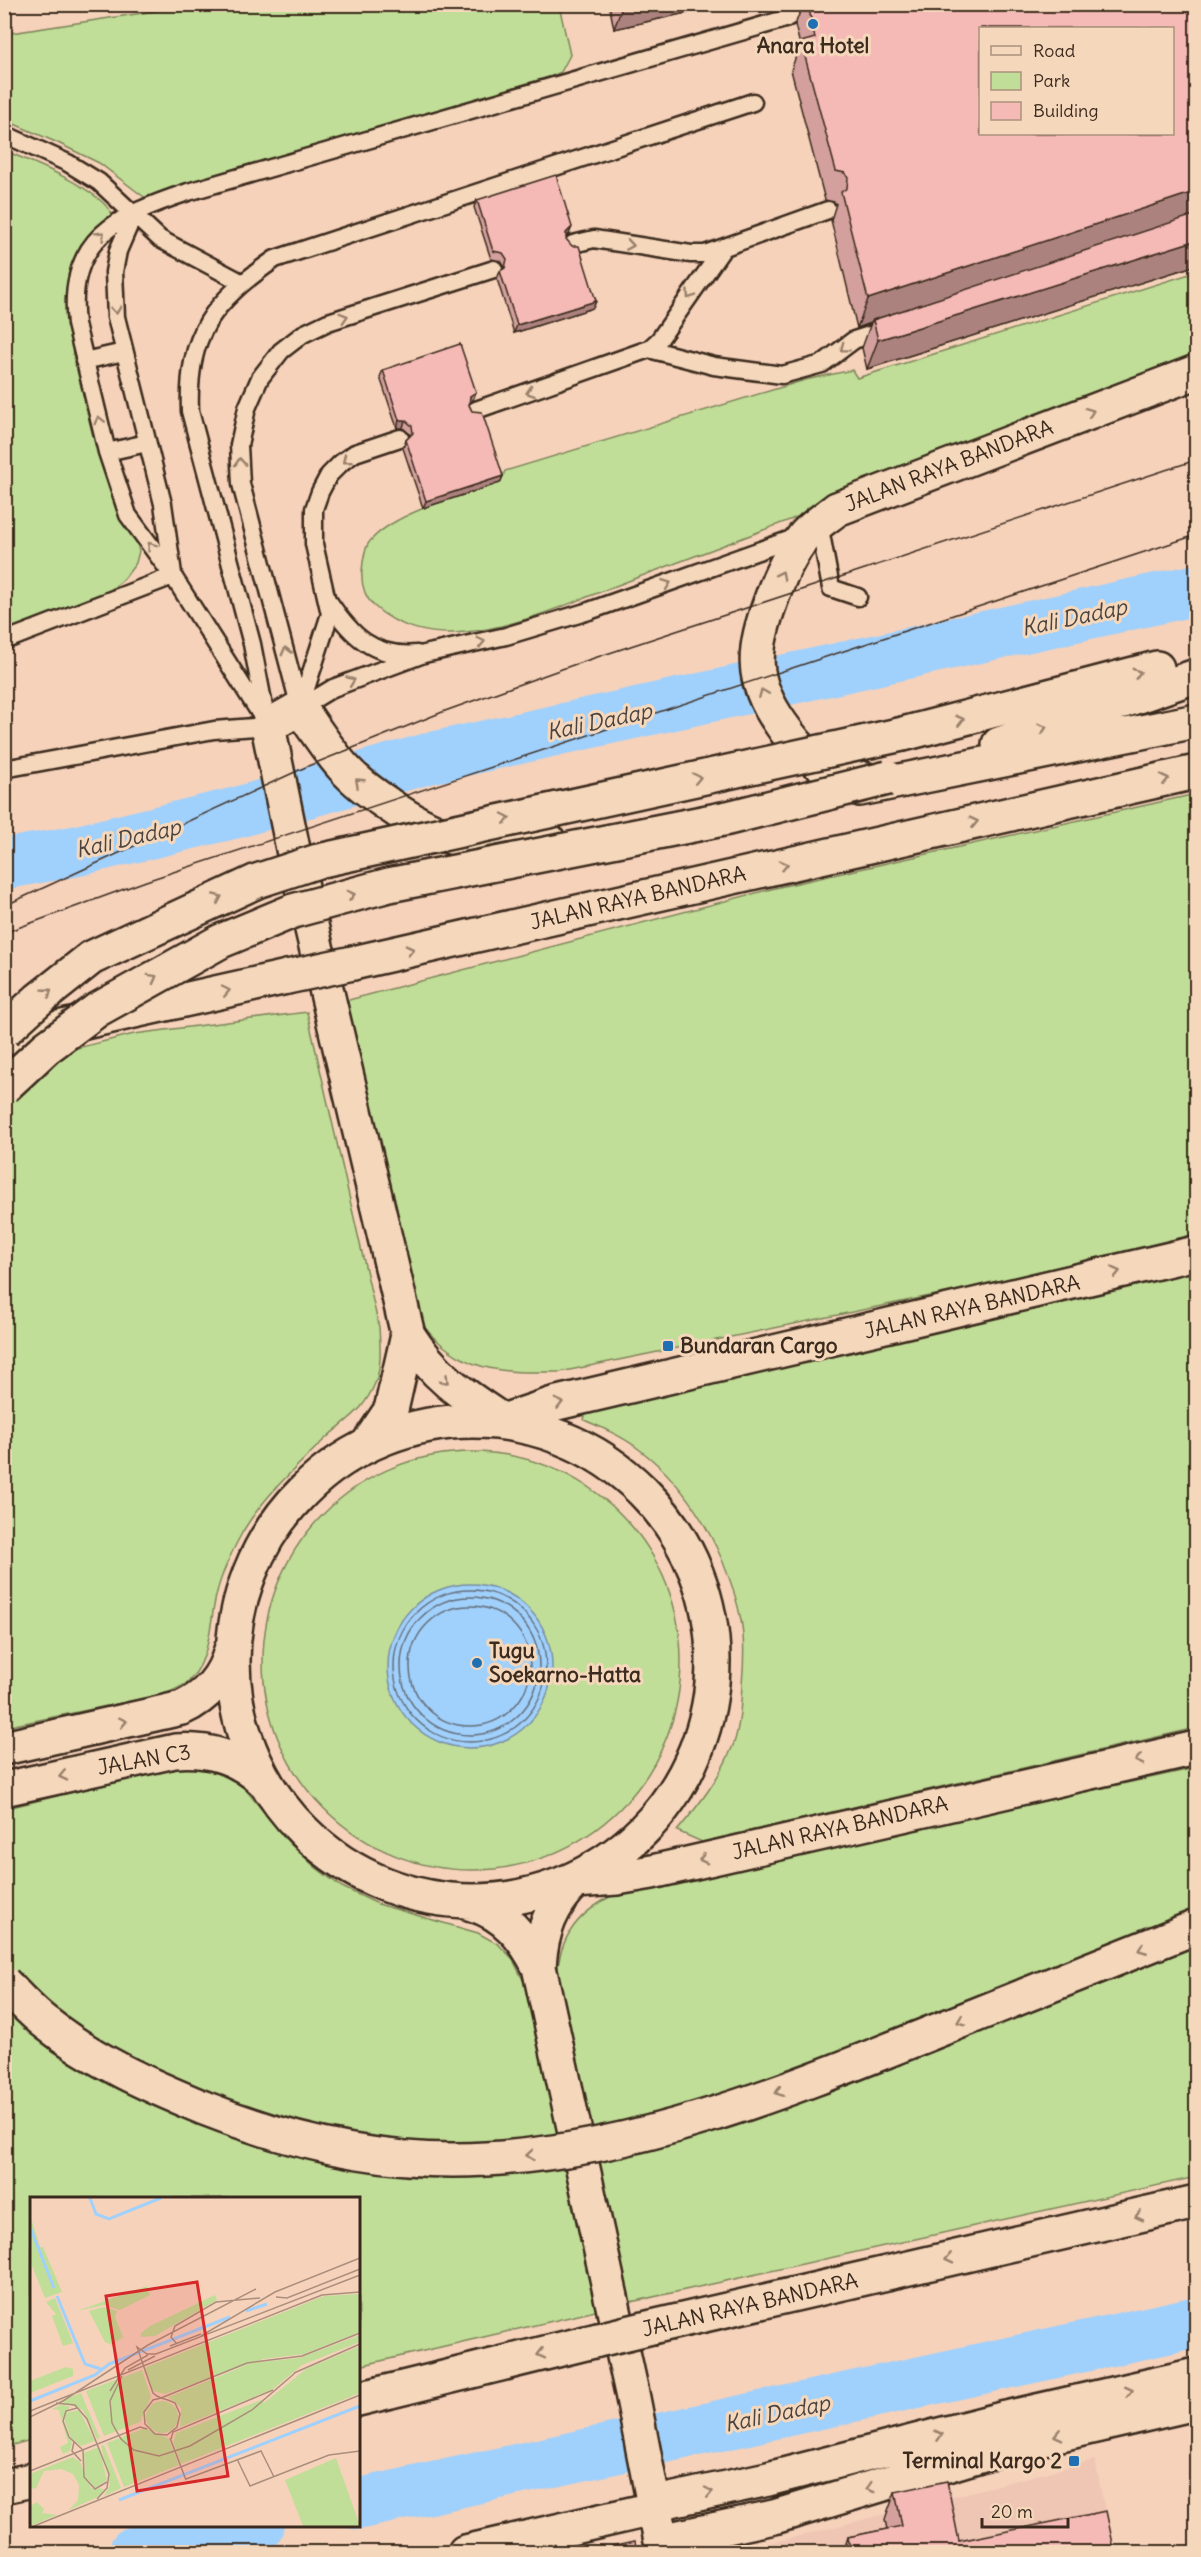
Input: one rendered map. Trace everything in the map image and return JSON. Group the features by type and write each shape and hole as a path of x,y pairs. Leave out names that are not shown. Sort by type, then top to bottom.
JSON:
{"street":[{"name":"JALAN RAYA BANDARA","path":"812,529 837,509 1197,372"},
{"path":"812,529 777,582 764,619 756,659 756,674 770,709 794,743 813,759 829,768 886,784"},
{"path":"4,1031 38,1000 91,958 257,881 318,861 903,734 1197,657"},
{"path":"4,1086 46,1047 97,1010 222,941 293,911 389,885 728,818 888,778 977,752 1197,676"},
{"path":"503,1421 454,1389 425,1360 408,1335 293,849 268,726 300,708 343,767 363,787 405,816 437,834 468,843 497,846 527,844 886,784 1197,721"},
{"name":"JALAN RAYA BANDARA","path":"4,1040 1197,772"},
{"name":"JALAN RAYA BANDARA","path":"503,1421 553,1404 1197,1253"},
{"path":"368,1444 391,1410 408,1335"},
{"path":"456,1421 503,1421 567,1439 615,1468 631,1481 662,1514 690,1556 704,1594 712,1637 714,1660 708,1712 690,1761 663,1804 625,1846 606,1863 576,1881 523,1898 472,1904 449,1903 415,1896 372,1882 326,1853 309,1837 290,1816 258,1766 238,1718 234,1692 234,1640 238,1613 255,1559 281,1517 319,1476 342,1458 368,1444 394,1432 456,1421"},
{"name":"JALAN C3","path":"4,1748 170,1712 195,1702 206,1694 224,1670 234,1640"},
{"name":"JALAN RAYA BANDARA","path":"539,1967 544,1930 553,1909 563,1893 576,1881 617,1878 652,1872 1197,1748"},
{"name":"JALAN C3","path":"4,1789 193,1749 218,1753 236,1760 252,1770 273,1791"},
{"name":"JALAN RAYA BANDARA","path":"472,1904 501,1917 521,1937 539,1967 647,2462 652,2507 662,2547 774,2517 1010,2432 1197,2376"},
{"path":"4,1983 45,2023 106,2064 222,2115 288,2137 357,2151 427,2158 483,2159 549,2153 614,2140 682,2123 769,2096 1197,1928"},
{"name":"JALAN RAYA BANDARA","path":"360,2399 652,2327 1197,2202"},
{"name":"JALAN RAYA BANDARA","path":"652,2507 768,2479 1010,2432 1197,2403"},
{"path":"4,2486 30,2480"},
{"path":"465,2553 652,2507"}],"lane":[{"path":"268,726 173,576 128,516 107,452 84,361 74,303 76,278 81,260 93,243 108,228 158,202 785,19 793,14"},
{"path":"268,726 252,644 190,411 189,382 193,354 215,309 241,282 275,259 753,102"},
{"path":"4,134 68,163 99,182 160,239 241,282"},
{"path":"573,244 594,240 705,254 828,210"},
{"path":"134,214 118,251 114,272 116,317 164,504 173,576"},
{"path":"477,410 650,350 724,247"},
{"path":"300,708 242,484 239,445 247,408 260,378 281,351 303,334 328,322 494,269"},
{"path":"650,350 714,366 782,375 822,364 854,340 898,326"},
{"path":"84,361 124,352"},
{"path":"300,708 330,614 329,601 314,544 313,519 320,492 342,462 355,453 400,438"},
{"path":"107,452 147,443"},
{"path":"812,529 831,588 858,597"},
{"name":"JALAN RAYA BANDARA","path":"300,708 333,688 423,654 506,636 589,611 812,529"},
{"path":"4,641 173,576"},
{"path":"329,601 347,628 363,642 404,656 423,654"},
{"path":"4,769 214,730 268,726"}],"shaded area":[{"path":"1095,2460 1113,2552 727,2552 788,2539"}],"green space":[{"path":"195,5 559,5 570,55 561,72 552,76 186,183 148,200 99,163 5,120 5,34"},
{"path":"5,151 79,185 93,194 112,214 112,219 93,232 76,253 66,288 73,339 123,523 135,537 139,551 136,563 124,579 109,591 5,631"},
{"path":"1196,272 1196,360 554,610 481,630 454,633 429,632 406,625 384,614 368,599 364,590 362,576 365,551 371,540 382,530 413,512 500,483 505,471 805,380 852,370 857,378"},
{"path":"1196,794 1196,1234 969,1288 560,1372 511,1371 474,1364 442,1345 407,1309 341,1002 775,888"},
{"path":"307,1012 379,1327 380,1361 376,1381 361,1408 326,1438 281,1483 250,1520 227,1564 218,1588 208,1643 194,1676 185,1684 165,1694 5,1727 4,1066 134,1034"},
{"path":"1196,1264 1196,1728 702,1842 677,1831 709,1789 734,1743 740,1714 743,1668 744,1644 741,1620 727,1572 705,1526 691,1504 659,1466 634,1445 584,1420 588,1404"},
{"path":"472,1452 513,1456 552,1468 588,1487 620,1513 646,1545 665,1581 677,1620 681,1661 677,1702 665,1741 646,1777 620,1809 588,1835 552,1854 513,1866 472,1870 431,1866 392,1854 356,1835 324,1809 298,1777 279,1741 267,1702 263,1661 267,1620 279,1581 298,1545 324,1513 356,1487 392,1468 431,1456"},
{"path":"197,1765 233,1774 284,1837 315,1867 342,1887 378,1904 478,1933 498,1944 512,1958 533,2000 600,2310 360,2366 360,2197 30,2197 30,2440 5,2447 4,1809 146,1774"},
{"path":"1196,1768 1196,2177 626,2303 557,1978 562,1949 567,1937 582,1917 617,1893"}],"water":[{"path":"470,1584 486,1585 501,1590 528,1608 546,1635 551,1650 551,1682 546,1697 528,1724 501,1742 486,1747 470,1748 454,1747 439,1742 412,1724 394,1697 389,1682 388,1666 389,1650 394,1635 412,1608 439,1590 454,1585"}],"building":[{"path":"808,4 1197,4 1197,191 868,299 841,192 847,188 848,178 845,173 836,171 801,42 815,38"},
{"path":"556,175 572,227 566,233 566,239 572,246 579,246 596,301 517,325 500,271 505,268 507,259 503,253 493,251 477,200"},
{"path":"1197,214 1197,240 878,340 873,320"},
{"path":"460,344 476,392 470,396 469,405 472,411 482,412 503,476 426,501 406,440 413,433 412,426 405,420 399,420 383,370"},
{"path":"947,2481 959,2541 1106,2511 1115,2553 851,2553 848,2537 902,2526 895,2492"},
{"path":"635,2541 637,2553 581,2553"},
{"path":"556,2545 558,2553 534,2553 534,2550"}],"waterway":[{"name":"Kali Dadap","path":"4,864 76,851 235,813 430,758 1196,590"},
{"name":"Kali Dadap","path":"360,2504 1196,2322"},
{"name":"Kali Dadap","path":"134,2552 253,2527"}],"tram line":[{"path":"4,906 308,766 445,711 573,665 1196,460"},
{"path":"4,933 146,881 1196,535"}],"place":[{"name":"Anara Hotel","path":"813,24"},
{"name":"Bundaran Cargo","path":"668,1346"},
{"name":"Tugu Soekarno-Hatta","path":"477,1663"},
{"name":"Terminal Kargo 2","path":"1074,2461"}]}
